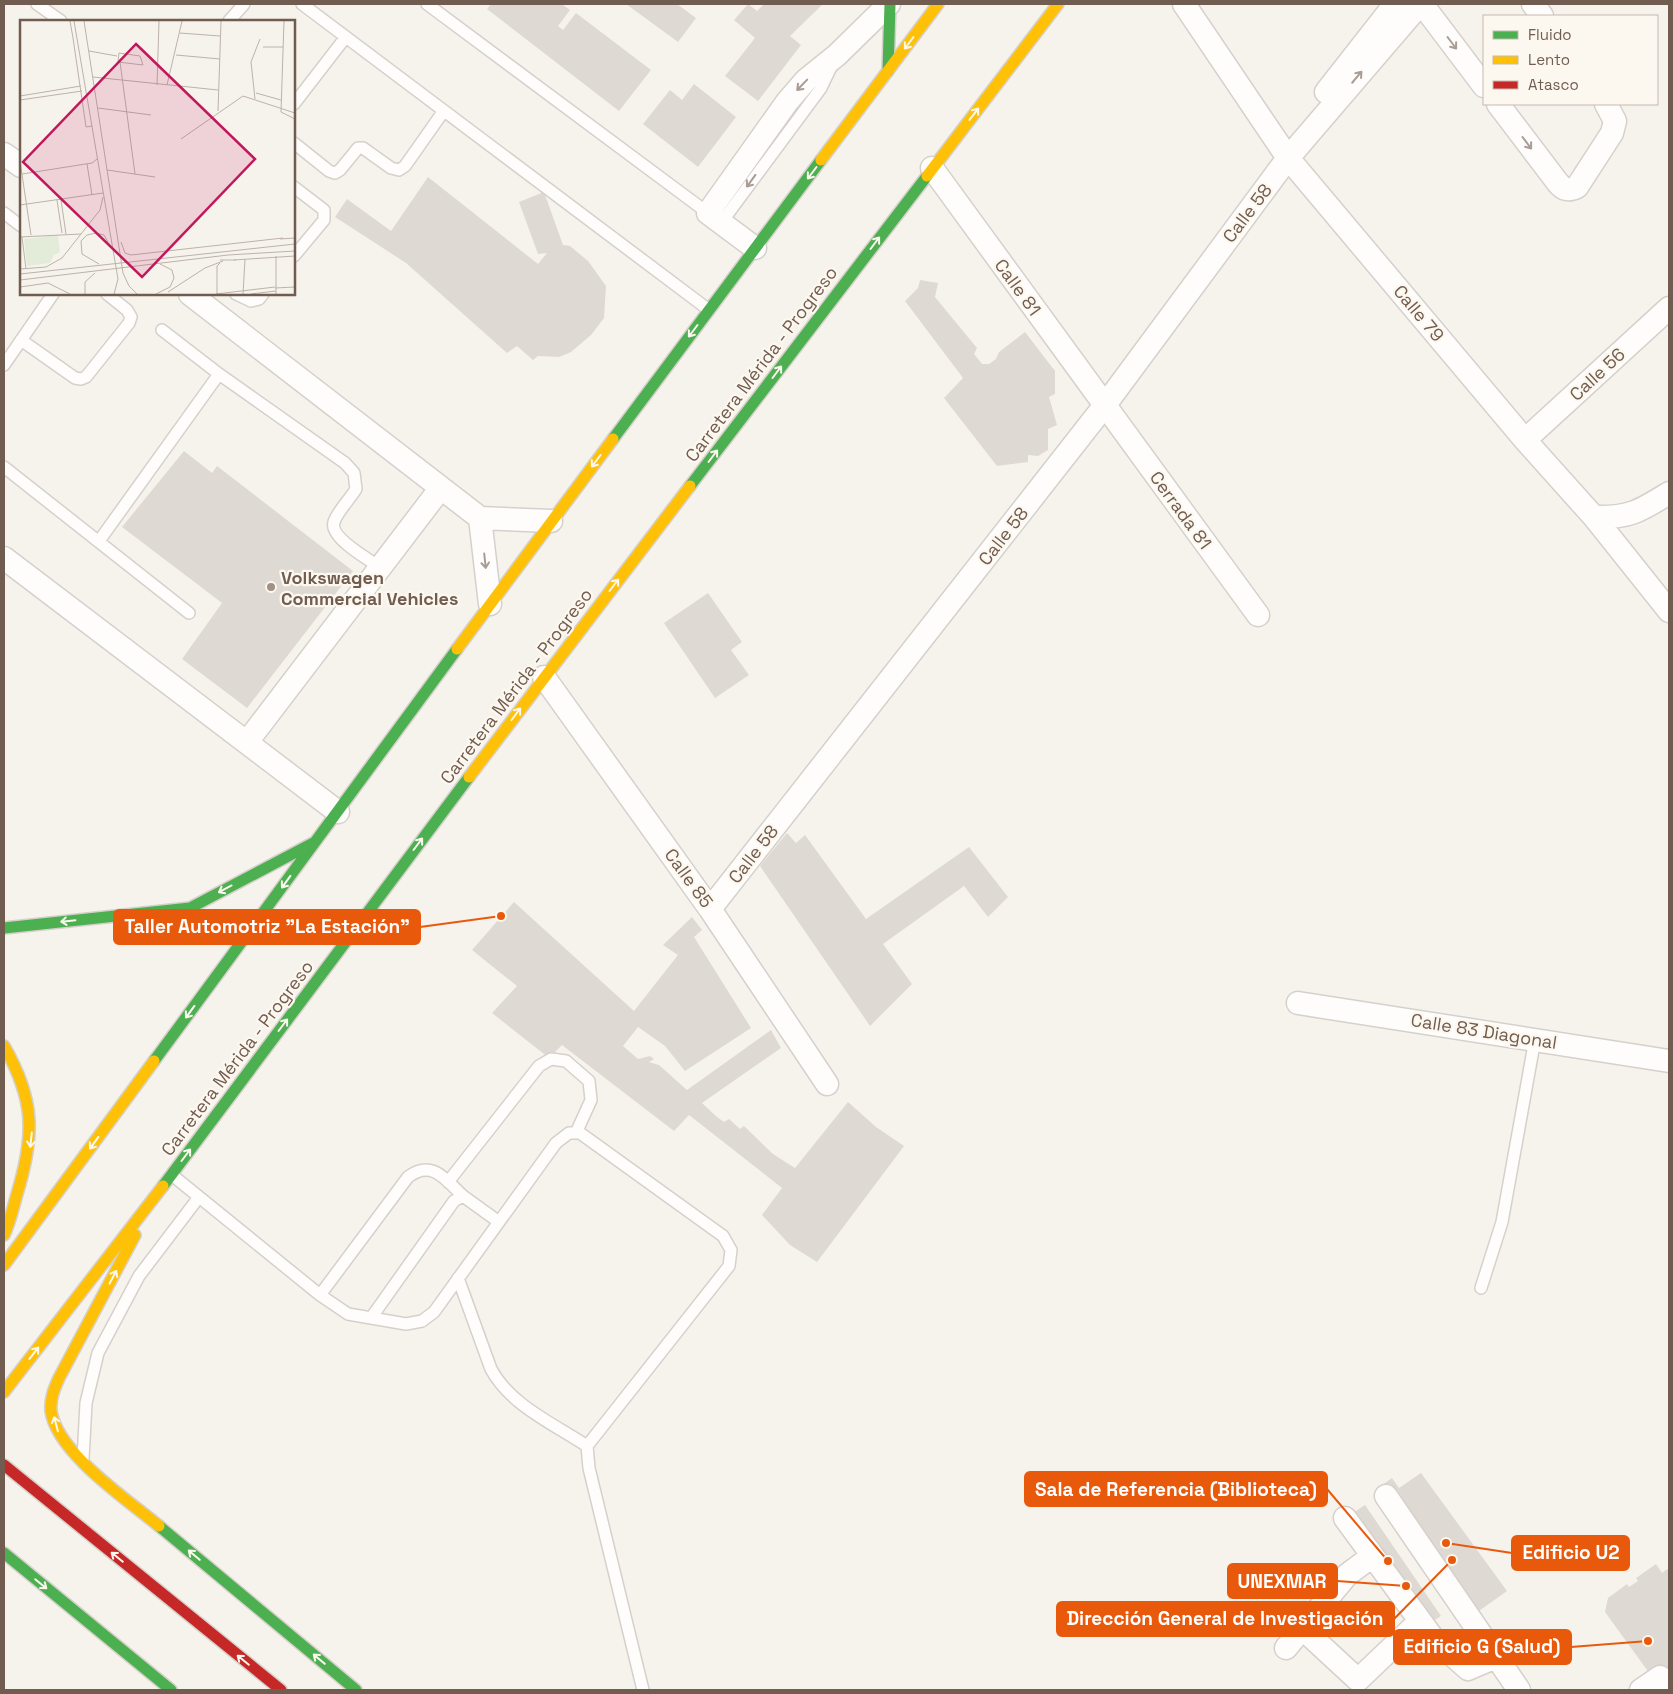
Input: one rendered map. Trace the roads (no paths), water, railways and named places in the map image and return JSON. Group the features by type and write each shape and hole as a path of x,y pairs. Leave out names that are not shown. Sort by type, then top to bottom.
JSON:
{"main road":[{"path":"888,71 889,4"},
{"path":"4,1265 490,604 938,4"},
{"name":"Carretera Mérida - Progreso","path":"4,1392 172,1175 544,677 1058,4"},
{"path":"4,928 190,908 315,842"},
{"path":"4,1046 18,1068 29,1096 32,1116 31,1142 25,1171 4,1235"},
{"path":"157,1194 59,1378 51,1401 56,1429 66,1446 83,1463 356,1690"},
{"path":"6,1467 281,1690"},
{"path":"4,1553 171,1690"}],"street":[{"path":"755,248 715,218 787,102 806,80 837,55 889,4"},
{"name":"Calle 79","path":"1184,4 1285,153 1525,440 1594,517 1669,611"},
{"path":"1285,153 1395,4"},
{"path":"1285,153 1421,4 1483,85"},
{"path":"1533,4 1541,15"},
{"path":"1499,105 1564,190 1577,187 1612,132 1615,121 1607,105"},
{"name":"Calle 58","path":"710,909 1105,405 1285,153"},
{"path":"4,154 20,165"},
{"name":"Calle 81","path":"932,168 1105,405"},
{"path":"191,295 480,518 552,521"},
{"name":"Calle 56","path":"1525,440 1669,308"},
{"name":"Cerrada 81","path":"1105,405 1258,615"},
{"path":"247,742 440,489"},
{"path":"1594,517 1618,518 1639,512 1669,493"},
{"path":"480,518 490,604"},
{"path":"4,558 338,812"},
{"name":"Calle 85","path":"544,677 710,909 827,1084"},
{"name":"Calle 83 Diagonal","path":"1298,1003 1669,1061"},
{"path":"1386,1496 1519,1690"},
{"path":"1345,1518 1371,1557 1432,1637 1468,1669 1496,1657"},
{"path":"1286,1648 1347,1575 1371,1557"},
{"path":"1292,1619 1358,1680 1420,1621"},
{"path":"1641,1690 1660,1677 1669,1690"}],"lane":[{"path":"37,4 60,20"},
{"path":"230,20 244,4"},
{"path":"302,4 443,112 709,310"},
{"path":"427,4 715,218"},
{"path":"295,103 345,38"},
{"path":"295,144 335,173 340,170 358,148 363,148 391,168 399,170 405,166 443,112"},
{"path":"295,188 324,210 324,220 295,255"},
{"path":"4,213 20,225"},
{"path":"4,365 52,295"},
{"path":"21,340 75,378 81,379 86,377 129,323 130,317 126,310 108,295"},
{"path":"238,295 251,301 259,299 262,295"},
{"path":"162,330 219,374 345,463 354,474 356,490 334,522 334,530 341,539 380,568"},
{"path":"99,541 219,374"},
{"path":"4,467 189,613"},
{"path":"1481,1288 1502,1222 1535,1039"},
{"path":"448,1182 539,1066 551,1058 566,1061 589,1082 592,1100 576,1133"},
{"path":"172,1175 320,1295 348,1314 406,1324 422,1321 434,1312 556,1143 569,1133 580,1133 723,1236 731,1250 729,1266 587,1446 589,1468 643,1690"},
{"path":"320,1295 408,1177 418,1169 429,1168 499,1222"},
{"path":"371,1318 454,1201 463,1196"},
{"path":"83,1463 86,1403 98,1353 139,1276 199,1197"},
{"path":"458,1278 491,1369 498,1382 509,1394 587,1446"}],"place":[{"name":"Volkswagen Commercial Vehicles","path":"271,587"},
{"name":"Taller Automotriz \"La Estación\"","path":"501,916"},
{"name":"Edificio U2","path":"1446,1543"},
{"name":"Dirección General de Investigación","path":"1452,1560"},
{"name":"Sala de Referencia (Biblioteca)","path":"1388,1561"},
{"name":"UNEXMAR","path":"1406,1586"},
{"name":"Edificio G (Salud)","path":"1648,1641"}]}
